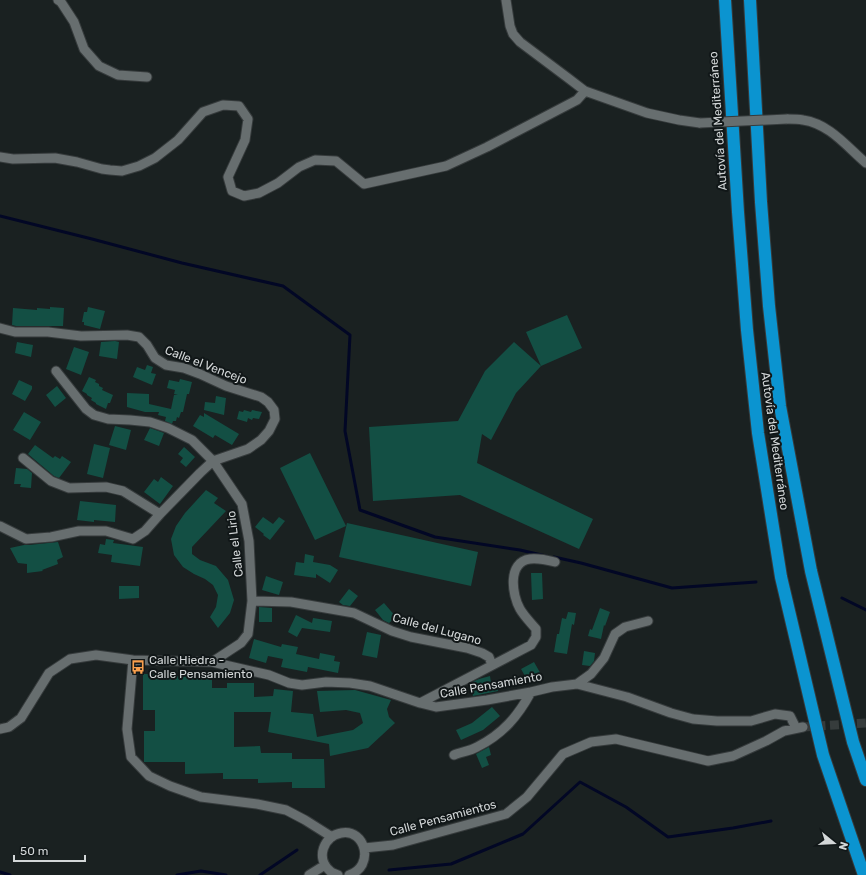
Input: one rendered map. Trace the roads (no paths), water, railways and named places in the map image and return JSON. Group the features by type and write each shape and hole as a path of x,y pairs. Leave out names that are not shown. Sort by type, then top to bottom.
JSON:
{"highway":[{"name":"Autovía del Mediterráneo","path":"725,0 738,212 747,330 758,433 781,577 823,755 864,875"},
{"name":"Autovía del Mediterráneo","path":"750,0 761,202 767,282 780,406 813,578 852,742 866,780"}],"street":[{"path":"58,0 61,2 74,22 84,49 98,66 118,75 147,77"},
{"path":"506,0 510,26 513,34 520,42 585,92 647,113 700,123 787,119 803,120 818,124 835,134 866,163"},
{"path":"0,157 13,159 55,158 102,169 122,171 140,166 155,158 178,140 203,112 223,105 239,106 248,119 245,140 228,176 232,191 244,196 259,193 278,183 299,167 315,160 336,161 364,184 446,166 577,100 585,92"},
{"name":"Calle el Vencejo","path":"0,328 15,332 48,332 81,336 128,335 139,337 147,345 155,358 166,365 184,368 226,386 261,397 268,402 274,410 275,419 269,431 261,440 248,449 213,461"},
{"name":"Calle el Lirio","path":"56,371 86,409 94,415 108,419 150,422 168,428 192,440 213,461 242,504 249,541 252,601 248,634 241,643 212,662"},
{"path":"23,458 51,481 69,488 106,487 124,491 160,514"},
{"path":"0,526 26,539 51,537 79,531 106,531 134,539 145,531 213,461"},
{"path":"420,703 531,645 536,637 536,629 520,610 515,596 515,570 520,562 530,559 555,562"},
{"name":"Calle del Lugano","path":"252,601 290,602 354,613 392,631 411,637 467,648 482,653 489,657 492,666"},
{"path":"578,684 591,674 604,658 615,634 625,627 648,621"},
{"name":"Calle Pensamiento","path":"0,729 9,727 21,718 49,673 70,659 96,655 133,660 212,662 269,675 289,683 302,686 326,682 370,686 436,707 487,700 552,687 578,684 627,697 671,713 694,718 717,721 751,721 775,714 790,716 799,728"},
{"path":"133,660 127,729 131,757 149,776 170,786 201,797 257,804 286,810 332,836"},
{"path":"454,755 477,747 501,731 514,719 523,707 531,692"},
{"name":"Calle Pensamientos","path":"364,848 393,845 506,814 527,797 563,754 592,742 616,739 708,761 733,756 784,731 799,728"},
{"path":"338,875 330,871 325,865 322,851 326,842 332,836 348,833 355,836 361,842 364,848 365,856 363,864 359,869 353,874 349,875"},
{"path":"309,875 325,865"}],"waterway":[{"path":"0,216 182,263 283,286 350,335 345,431 360,510 435,537 520,550 546,556"},
{"path":"554,557 672,588 756,582"},
{"path":"842,598 866,610"},
{"path":"389,870 451,864 523,834 580,782 626,807 668,837 771,821"},
{"path":"260,875 297,850"},
{"path":"177,875 201,871 226,875"},
{"path":"0,872 10,875"}],"tunnel":[{"path":"803,727 866,723"}],"place":[{"name":"Calle Hiedra - Calle Pensamiento","path":"138,667"}]}
